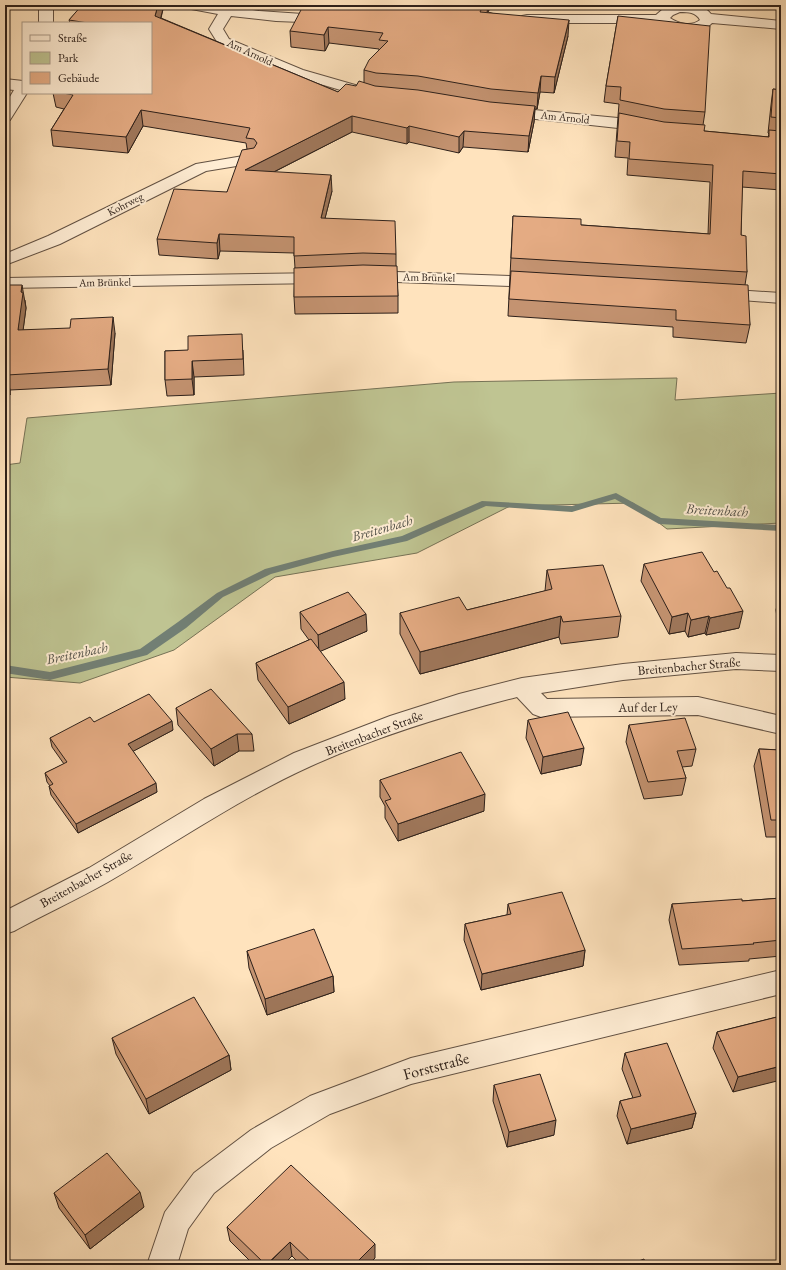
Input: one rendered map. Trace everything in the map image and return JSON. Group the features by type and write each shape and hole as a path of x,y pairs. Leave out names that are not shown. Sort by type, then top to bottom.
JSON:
{"street":[{"path":"46,5 46,22"},
{"path":"191,5 226,12 295,18 341,19"},
{"path":"663,19 663,15 668,11 686,6 704,14 707,18 781,25"},
{"name":"Am Arnold","path":"226,12 216,29 224,42 298,73 375,96 382,96"},
{"path":"510,19 663,19 667,23 676,27 686,29 705,24 707,18"},
{"path":"5,84 22,87"},
{"path":"5,117 22,89"},
{"name":"Am Arnold","path":"490,112 618,123 662,132"},
{"name":"Kohrweg","path":"5,260 54,240 202,167 249,160"},
{"name":"Am Brünkel","path":"5,283 345,277 457,278 557,283"},
{"path":"702,293 781,298"},
{"name":"Breitenbacher Straße","path":"5,923 98,875 213,806 302,760 398,722 459,703 522,687 623,672 736,661 781,663"},
{"name":"Auf der Ley","path":"522,687 541,708 698,706 781,725"},
{"name":"Forststraße","path":"162,1265 175,1222 204,1183 261,1139 320,1105 411,1071 781,982"}],"green space":[{"path":"677,378 675,400 781,393 781,523 667,529 633,503 510,506 417,553 275,577 174,650 80,683 5,677 5,465 20,463 27,418 454,382"}],"building":[{"path":"82,5 158,5 155,16 338,92 346,84 356,86 359,81 375,86 418,90 490,102 535,106 529,136 464,131 459,137 352,116 245,170 331,175 321,218 395,221 396,254 363,253 294,256 294,237 219,234 217,243 157,239 174,189 227,192 242,150 254,148 257,143 254,139 246,138 250,128 141,110 126,137 51,130 73,95 68,94 152,94 152,22 82,22 69,20"},
{"path":"302,8 482,8 480,12 569,20 555,77 541,76 538,93 491,89 418,76 376,73 364,70 369,60 388,41 379,40 383,33 328,27 324,35 290,31"},
{"path":"618,16 710,26 705,112 664,109 620,100 621,87 606,86"},
{"path":"773,89 781,90 781,118 771,117"},
{"path":"619,113 664,122 705,125 704,131 769,137 769,130 781,131 781,174 743,171 741,235 746,236 747,272 511,258 513,216 581,219 581,225 710,234 713,165 629,159 630,142 617,141"},
{"path":"363,265 397,266 398,296 294,297 294,268"},
{"path":"511,271 748,285 750,325 676,320 676,310 509,299"},
{"path":"5,285 22,285 21,292 23,293 18,330 70,328 71,319 113,317 108,369 7,375 5,379"},
{"path":"242,334 243,359 192,361 192,379 165,380 165,351 188,350 188,336"},
{"path":"702,552 714,572 717,571 727,588 730,588 743,611 710,618 709,616 691,620 688,613 672,617 644,564"},
{"path":"603,565 621,616 563,622 561,616 420,652 400,613 459,597 467,610 552,589 547,570"},
{"path":"348,592 366,614 318,635 300,612"},
{"path":"311,639 344,682 288,707 256,663"},
{"path":"211,689 252,734 237,734 211,749 176,708"},
{"path":"149,694 172,721 128,744 156,783 76,824 49,786 53,784 45,773 67,762 50,738 90,717 94,722"},
{"path":"568,712 584,748 543,757 528,720"},
{"path":"685,718 696,749 677,751 686,778 648,782 629,725"},
{"path":"759,749 781,750 781,820 771,820"},
{"path":"461,752 485,794 398,824 385,801 391,799 380,780"},
{"path":"562,892 585,950 482,974 465,924 511,914 508,904"},
{"path":"781,898 781,940 753,943 754,944 682,949 672,904"},
{"path":"314,929 333,976 265,999 247,951"},
{"path":"194,997 229,1055 146,1099 112,1038"},
{"path":"781,1016 781,1066 738,1077 717,1032"},
{"path":"667,1043 696,1113 631,1129 620,1101 641,1096 625,1053"},
{"path":"540,1074 556,1120 509,1132 494,1085"},
{"path":"107,1153 140,1192 85,1235 54,1193"},
{"path":"291,1165 375,1244 354,1265 314,1265 290,1242 266,1265 227,1227"},
{"path":"644,1259 646,1265 628,1265"}],"waterway":[{"name":"Breitenbach","path":"5,669 50,676 143,652 182,625 220,595 268,571 333,554 404,539 485,503 572,509 616,496 659,521 781,528"}]}
